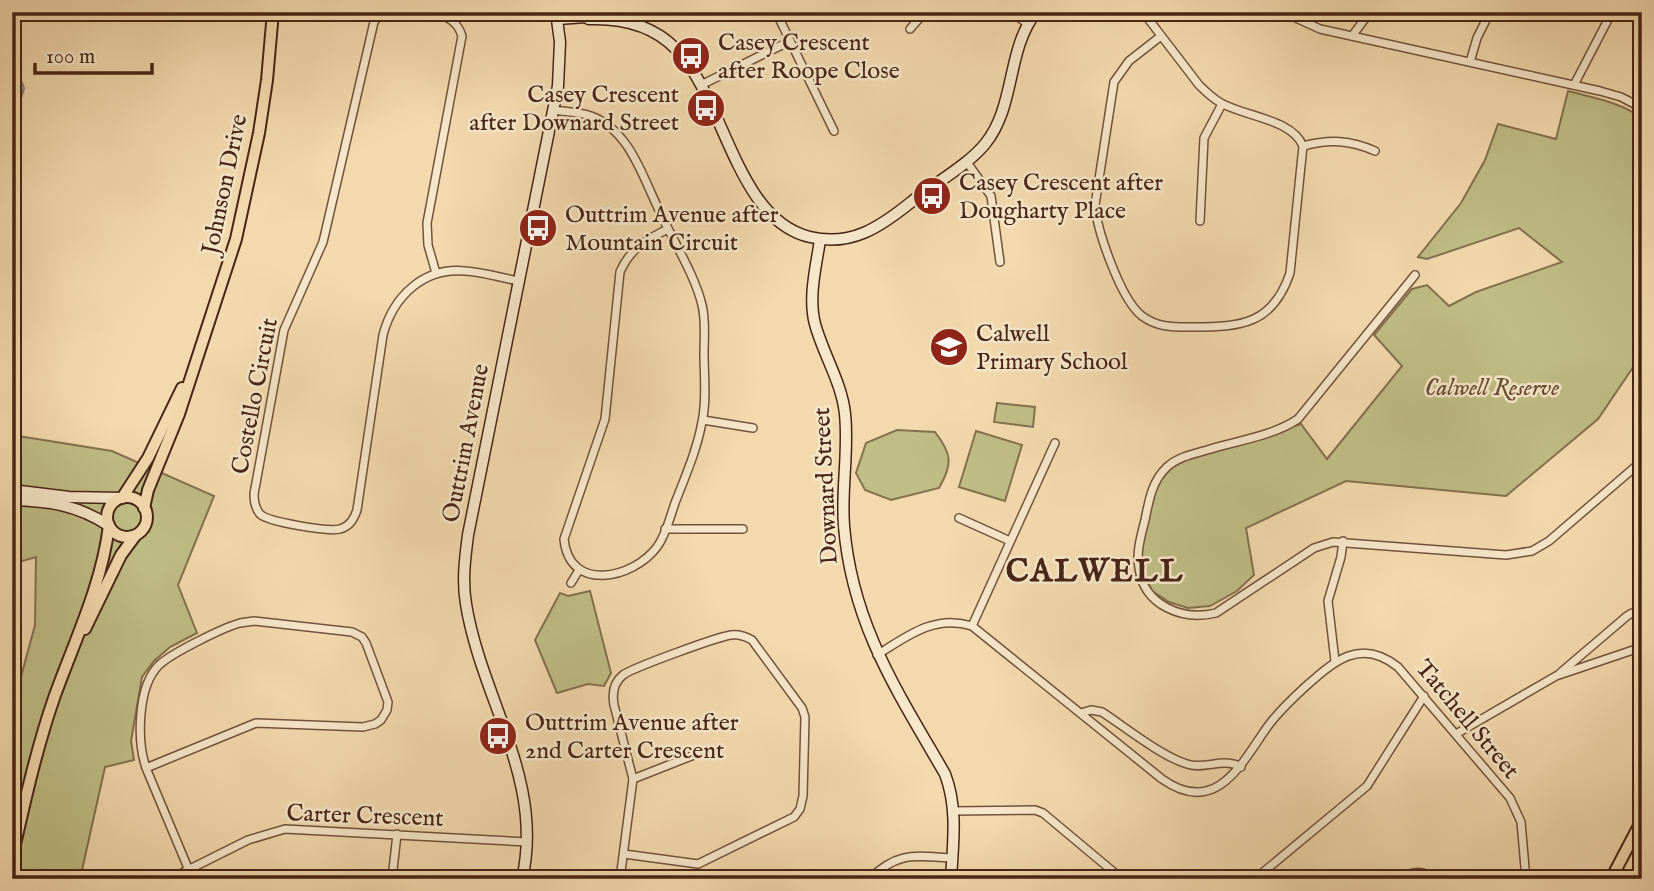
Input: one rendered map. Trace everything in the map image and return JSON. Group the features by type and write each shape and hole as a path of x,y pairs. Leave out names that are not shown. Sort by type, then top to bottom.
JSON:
{"main road":[{"name":"Johnson Drive","path":"144,508 148,490 175,428 221,291 249,187 267,80 273,12"},
{"name":"Johnson Drive","path":"122,498 148,458 196,360"},
{"path":"12,858 27,793 54,701 102,565 109,525 107,516 110,508 122,498 133,499 144,508 146,523 121,555 71,653"},
{"path":"109,525 119,536 135,536"},
{"path":"1611,879 1642,820"}],"street":[{"name":"Costello Circuit","path":"382,12 374,22 323,242 284,330 254,494 256,508 263,517 335,530 352,521 357,510 387,320 403,294 415,284 436,274 466,271 519,281"},
{"path":"423,12 453,20 460,28 462,36 427,223 428,245 436,274"},
{"path":"637,24 642,12"},
{"path":"776,12 834,131"},
{"path":"910,29 925,12"},
{"path":"1010,12 1027,23"},
{"path":"558,19 586,17 637,24 676,48 688,62 701,85 762,206 788,229 820,240 851,239 876,228 985,144 999,121 1018,43 1027,23 1036,12"},
{"path":"1143,12 1199,85 1222,104 1291,129 1299,136 1303,146 1290,273 1285,288 1272,307 1252,321 1229,327 1170,327 1144,317 1133,308 1123,290 1097,223 1095,205 1114,82 1129,61 1161,36"},
{"path":"1283,12 1309,26 1574,85 1621,97 1642,108"},
{"path":"1352,36 1370,12"},
{"path":"1470,62 1477,38 1490,12"},
{"path":"1574,85 1612,12"},
{"name":"Outtrim Avenue","path":"522,879 527,842 526,802 520,776 471,629 464,575 471,521 554,110 560,72 558,19"},
{"path":"701,85 790,41"},
{"path":"1200,221 1204,138 1222,104"},
{"path":"554,110 591,116 617,133 631,152 668,229 702,306 705,387 703,420 698,441 665,529 657,547 638,564 606,576 595,576 579,570 569,559 564,539 605,419 620,272 625,260 639,245 668,229"},
{"path":"1303,146 1340,140 1375,151"},
{"path":"966,161 991,196 1000,262"},
{"name":"Downard Street","path":"820,240 812,308 845,413 843,507 846,552 859,607 877,655 945,774 953,796 951,879"},
{"path":"1415,275 1309,409 1298,419 1279,429 1183,457 1166,468 1150,492 1139,546 1139,568 1146,588 1161,604 1180,614 1202,616 1216,613 1314,548 1327,543 1343,541 1506,555 1532,551 1549,541 1642,461"},
{"path":"703,420 753,428"},
{"path":"877,655 934,623 953,621 972,626 1055,443"},
{"path":"12,490 69,497 122,498"},
{"path":"12,500 34,500 71,506 109,525"},
{"path":"959,517 1010,541"},
{"path":"665,529 743,529"},
{"path":"1335,661 1328,601 1343,541"},
{"path":"570,583 579,570"},
{"path":"1456,734 1556,676 1627,615 1642,615"},
{"path":"146,768 256,723 363,727 374,724 383,717 388,702 366,643 362,637 352,632 254,621 234,625 166,660 150,678 145,692 140,751 146,768 188,868"},
{"name":"Tatchell Street","path":"972,626 1162,779 1180,789 1200,791 1226,782 1241,767 1280,710 1335,661 1354,654 1381,656 1398,667 1424,696 1517,809 1522,828 1526,879"},
{"path":"620,879 633,779 613,696 617,682 632,670 725,636 743,636 758,646 802,708 805,722 803,796 800,810 794,817 698,864 624,855"},
{"path":"1556,676 1642,647"},
{"path":"1255,879 1367,786 1424,696"},
{"name":"Tatchell Street","path":"1081,713 1091,710 1102,712 1185,764 1205,766 1226,762 1241,767"},
{"path":"633,779 699,753"},
{"path":"954,811 1027,809 1043,813 1122,879"},
{"name":"Carter Crescent","path":"170,879 248,840 275,831 304,829 527,842"},
{"path":"392,879 397,834"},
{"path":"869,879 897,859 910,856 952,858"},
{"path":"1398,879 1412,872 1421,872 1436,879"}],"green space":[{"name":"Calwell Reserve","path":"1568,91 1616,104 1642,118 1642,354 1598,419 1506,496 1346,481 1246,528 1254,575 1237,591 1210,606 1188,608 1169,602 1152,591 1142,571 1141,549 1155,486 1176,463 1301,424 1327,459 1402,366 1374,335 1412,289 1427,285 1449,306 1476,292 1562,262 1519,228 1427,259 1418,257 1461,203 1485,160 1498,124 1556,139"},
{"path":"997,403 1035,407 1033,427 994,422"},
{"path":"897,430 935,432 941,440 949,459 947,472 939,488 891,500 865,490 856,473 866,443"},
{"path":"976,431 1022,445 1005,501 959,487"},
{"path":"12,435 112,451 214,496 178,585 197,633 170,647 154,661 142,677 131,741 134,760 105,767 80,879 12,879 12,710 35,625 36,557 12,564"},
{"path":"590,591 611,673 604,686 588,684 557,693 535,640 560,593 568,596"}],"shaded area":[{"path":"20,78 24,88 12,129 12,83"}],"place":[{"name":"Casey Crescent after Roope Close","path":"691,56"},
{"name":"Casey Crescent after Downard Street","path":"706,108"},
{"name":"Casey Crescent after Dougharty Place","path":"932,196"},
{"name":"Outtrim Avenue after Mountain Circuit","path":"538,228"},
{"name":"Calwell Primary School","path":"949,347"},
{"name":"Outtrim Avenue after 2nd Carter Crescent","path":"498,736"}],"district":[{"name":"CALWELL","path":"1095,570"}]}
